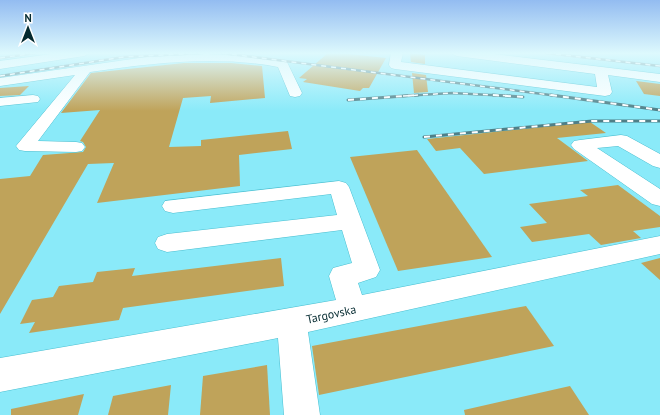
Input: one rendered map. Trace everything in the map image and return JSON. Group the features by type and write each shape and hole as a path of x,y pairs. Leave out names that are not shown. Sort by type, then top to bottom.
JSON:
{"street":[{"path":"0,82 68,72"},
{"path":"76,147 25,146 83,72"},
{"path":"287,72 295,93"},
{"path":"452,72 605,92 601,72"},
{"path":"613,72 660,78"},
{"path":"0,102 33,99"},
{"path":"660,162 621,140 580,145 660,199"},
{"path":"174,206 338,187 367,270 342,276 353,309"},
{"path":"168,243 350,221"},
{"name":"Targovska","path":"0,375 292,322 660,245"},
{"path":"292,322 302,415"}],"shaded area":[{"path":"0,72 660,72 660,415 0,415"}],"building":[{"path":"263,72 265,98 210,103 211,96 183,98 169,147 201,146 201,140 288,131 292,149 239,155 240,186 97,203 114,163 88,164 0,314 0,179 30,176 43,155 83,152 86,147 83,142 80,141 100,110 61,113 91,73"},
{"path":"306,72 378,72 369,88 363,88 360,91 303,82 307,79 299,78"},
{"path":"412,73 426,75 428,92 414,93"},
{"path":"636,81 660,84 660,96 644,94"},
{"path":"29,86 20,95 0,96 0,88"},
{"path":"590,122 606,133 557,138 588,161 484,174 460,148 436,151 427,139"},
{"path":"417,150 492,257 398,271 350,157"},
{"path":"618,185 660,216 660,227 633,231 641,238 601,245 589,234 532,242 520,227 547,223 529,204 588,196 580,190"},
{"path":"281,258 284,286 123,308 119,320 29,333 35,322 20,324 32,300 53,297 59,286 93,282 97,272 135,268 132,276"},
{"path":"660,258 660,280 641,263"},
{"path":"526,306 554,346 319,395 312,346"},
{"path":"267,365 270,415 200,415 203,376"},
{"path":"171,385 168,415 108,415 113,396"},
{"path":"570,386 589,415 465,415 464,410"},
{"path":"84,394 78,415 11,415 11,409"}],"railway":[{"path":"0,76 24,72"},
{"path":"373,72 558,96"},
{"path":"410,96 452,93 498,95"},
{"path":"410,96 418,95"},
{"path":"493,95 498,95"},
{"path":"498,95 511,96"},
{"path":"498,95 523,97"},
{"path":"551,95 660,110"},
{"path":"403,96 410,96"},
{"path":"348,100 410,96"},
{"path":"424,137 592,121 660,121"}]}
